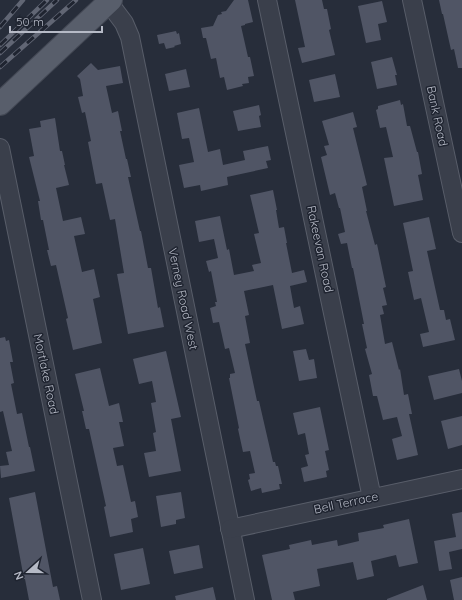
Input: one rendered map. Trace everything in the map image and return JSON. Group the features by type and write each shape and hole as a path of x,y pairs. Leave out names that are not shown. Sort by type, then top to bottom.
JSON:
{"main road":[{"path":"0,104 110,1"}],"street":[{"name":"Rakeevan Road","path":"267,0 372,498"},
{"name":"Bank Road","path":"412,0 454,157 462,233"},
{"name":"Verney Road West","path":"110,1 124,23 130,37 245,600"},
{"name":"Mortlake Road","path":"0,148 92,600"},
{"name":"Bell Terrace","path":"230,529 462,479"}],"building":[{"path":"234,0 248,0 253,22 241,26 254,76 248,77 249,83 227,90 224,77 220,78 216,58 211,59 206,38 203,38 201,28 213,26 218,15 222,14 221,12 226,11"},
{"path":"295,0 322,0 324,9 327,9 331,29 329,30 335,55 302,63 298,48 305,47"},
{"path":"439,0 462,0 462,68 458,68 454,49 451,50"},
{"path":"382,1 387,22 378,24 381,40 366,43 358,6"},
{"path":"176,31 177,34 179,33 181,44 166,49 164,43 159,44 157,35"},
{"path":"392,57 397,75 395,75 397,85 377,89 371,62"},
{"path":"91,63 98,70 120,66 123,83 106,86 112,113 118,111 122,131 120,131 131,177 128,177 148,268 151,268 158,308 160,307 164,327 128,334 117,274 124,273 115,219 110,220 102,183 96,184 88,142 91,141 85,112 82,113 78,97 83,96 80,79 77,76"},
{"path":"186,69 190,87 169,91 165,74"},
{"path":"335,74 340,97 314,102 309,80"},
{"path":"400,100 401,105 403,104 407,126 410,126 418,152 422,174 418,175 423,200 394,206 384,158 393,157 386,127 380,128 376,110 378,109 378,106"},
{"path":"259,105 261,127 238,131 233,111"},
{"path":"199,108 208,152 220,149 223,165 245,160 243,151 268,146 271,160 266,161 268,168 227,177 228,185 201,191 200,185 184,188 179,165 194,162 189,138 182,139 177,113"},
{"path":"353,112 357,127 353,128 367,185 362,187 366,211 375,245 377,244 386,287 383,288 387,305 382,306 384,314 380,315 385,344 392,342 399,370 400,369 404,395 408,394 412,414 409,414 418,455 397,460 392,439 402,436 397,417 383,420 377,396 373,396 369,375 372,374 365,349 367,348 362,324 364,324 353,268 347,243 341,244 338,234 345,232 340,208 335,193 330,195 321,157 327,155 324,146 329,145 322,121"},
{"path":"55,118 60,151 62,151 69,185 56,188 63,221 81,217 85,234 74,236 82,272 94,269 100,297 93,299 102,343 73,350 66,319 68,318 56,265 51,266 47,250 49,250 43,220 41,220 38,201 40,201 29,157 34,156 29,129 41,127 40,121"},
{"path":"273,190 279,228 284,227 292,273 304,270 307,282 290,286 294,308 300,306 304,324 282,329 273,285 244,291 249,315 245,316 250,343 245,344 257,401 259,401 273,462 275,462 276,466 278,466 282,484 279,484 280,489 262,493 261,488 251,491 248,480 250,479 249,474 255,473 250,451 243,452 229,378 230,374 235,373 229,348 225,349 219,322 213,323 210,308 216,306 215,302 217,302 211,271 209,272 206,261 218,258 214,239 199,242 195,221 220,216 234,275 254,271 252,265 261,263 254,234 259,233 250,195"},
{"path":"429,217 436,249 427,251 440,310 444,310 446,320 450,319 455,340 423,347 420,334 429,332 421,298 414,300 408,272 413,271 403,223"},
{"path":"5,337 6,341 9,340 13,362 10,362 14,383 11,384 17,414 22,413 35,471 1,478 0,466 9,465 6,452 12,451 3,411 0,412 0,338"},
{"path":"306,349 309,360 314,359 317,378 299,381 293,351"},
{"path":"166,351 181,417 171,419 181,471 149,477 144,453 156,451 153,433 156,432 151,403 156,402 152,381 139,384 133,359"},
{"path":"100,368 109,406 119,403 123,422 119,422 124,446 113,448 117,466 123,465 131,502 135,501 138,517 131,519 133,532 110,537 104,507 106,506 89,429 86,429 82,411 84,411 75,374"},
{"path":"459,369 462,381 462,393 434,400 428,376"},
{"path":"320,407 329,450 325,451 329,470 326,471 327,477 304,482 301,468 308,466 305,455 309,454 305,433 298,435 293,413"},
{"path":"462,416 462,445 448,449 441,421"},
{"path":"35,492 53,587 57,586 60,600 29,600 24,579 9,498"},
{"path":"181,492 185,518 176,520 176,524 161,527 156,496"},
{"path":"462,512 462,549 449,552 452,569 439,571 434,541 456,537 452,514"},
{"path":"409,519 418,563 399,567 396,555 371,561 374,576 357,580 353,562 317,569 320,586 293,592 295,600 272,600 262,555 290,549 289,545 311,540 312,545 337,540 338,546 359,541 358,533 384,528 383,525"},
{"path":"199,545 203,568 174,574 169,551"},
{"path":"143,548 150,584 121,590 114,554"},
{"path":"462,577 462,600 454,600 450,580"},
{"path":"423,585 427,600 387,600 387,599"},
{"path":"213,587 216,600 176,600 175,596"}],"railway":[{"path":"0,27 23,0"},
{"path":"0,45 47,0"},
{"path":"0,53 57,0"},
{"path":"0,67 76,0"}]}
